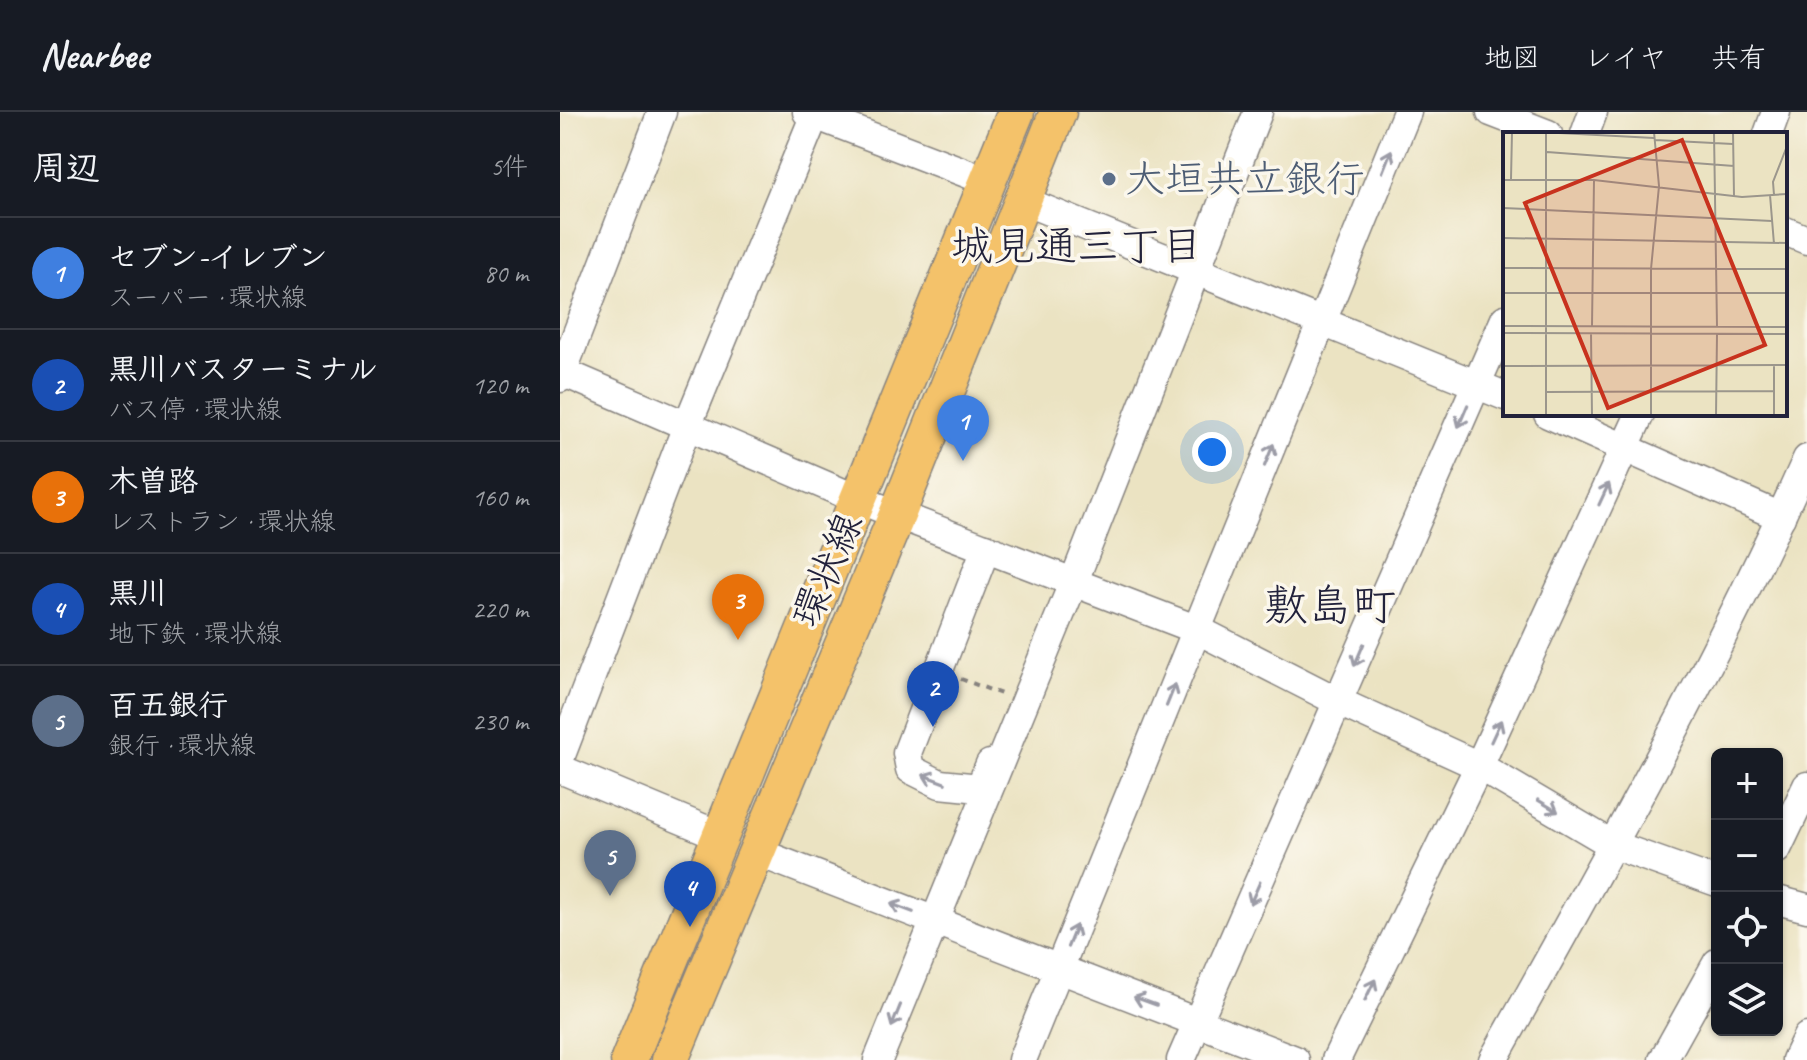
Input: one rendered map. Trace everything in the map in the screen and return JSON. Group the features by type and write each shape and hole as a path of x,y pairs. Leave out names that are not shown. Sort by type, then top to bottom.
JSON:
{"main road":[{"name":"環状線","path":"629,1060 1016,112"},
{"name":"環状線","path":"670,1060 897,515 1058,112"}],"street":[{"path":"662,112 561,374 857,499 1198,630 1339,702 1479,766 1613,845 1711,880"},
{"path":"878,1060 1258,112"},
{"path":"1022,1060 1407,112"},
{"path":"1491,112 1543,132"},
{"path":"1586,132 1593,112"},
{"path":"1769,132 1776,112"},
{"path":"560,758 687,426 813,113 987,181"},
{"path":"1024,201 1503,395"},
{"path":"1787,232 1807,240"},
{"path":"1181,1060 1503,324"},
{"path":"1553,416 1781,517"},
{"path":"1336,1060 1479,766 1639,416"},
{"path":"1493,1060 1613,845 1781,517 1807,459"},
{"path":"986,548 907,753 910,769 940,784 980,788 1070,579"},
{"path":"560,769 721,836"},
{"path":"1783,836 1807,786"},
{"path":"757,852 1295,1060"},
{"path":"1783,902 1807,908"},
{"path":"1663,1060 1716,964"},
{"path":"1796,1060 1807,1037"}],"path":[{"path":"953,688 957,678 1016,700"}],"place":[{"name":"大垣共立銀行","path":"1109,179"},
{"name":"セブン-イレブン","path":"963,461"},
{"name":"木曽路","path":"738,640"},
{"name":"黒川バスターミナル","path":"933,727"},
{"name":"百五銀行","path":"610,896"},
{"name":"黒川","path":"690,927"}],"district":[{"name":"城見通三丁目","path":"1077,246"},
{"name":"敷島町","path":"1330,605"}]}
